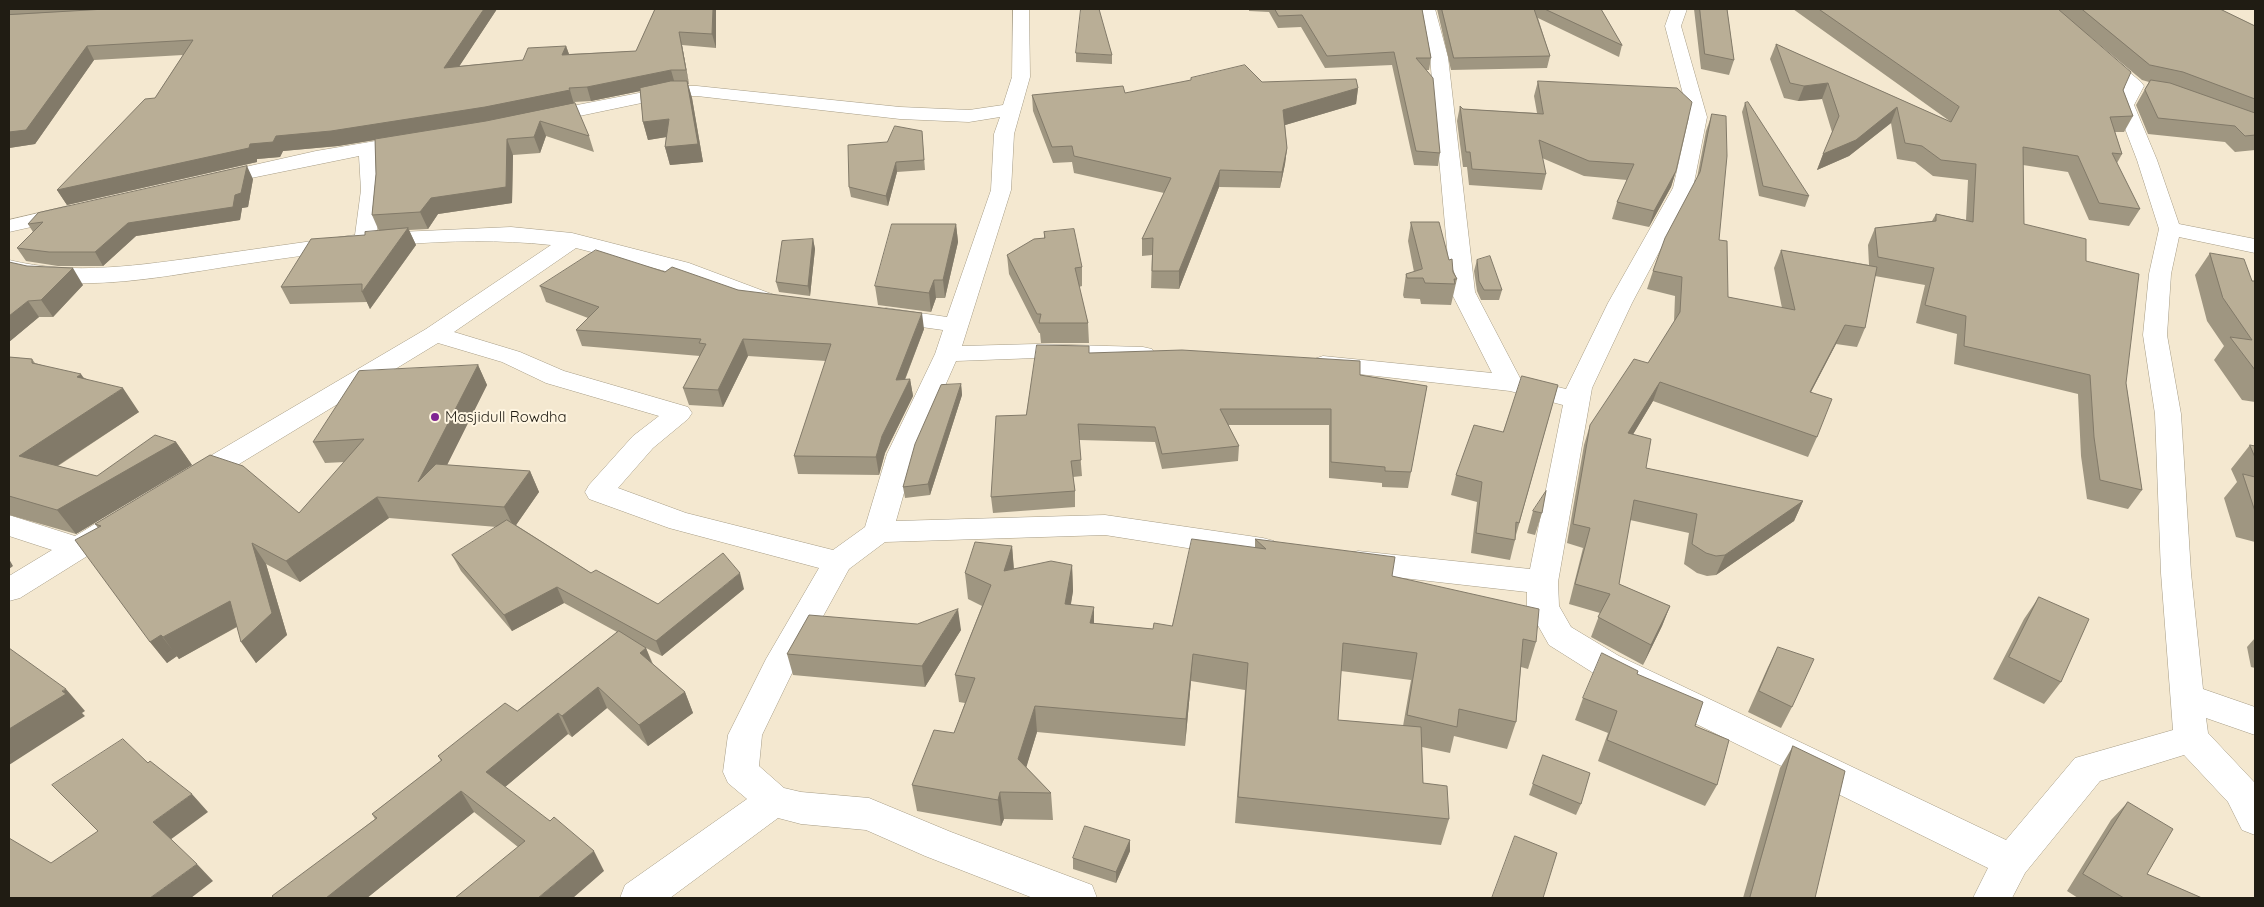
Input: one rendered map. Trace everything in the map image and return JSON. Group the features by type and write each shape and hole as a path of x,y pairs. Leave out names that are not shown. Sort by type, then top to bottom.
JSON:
{"street":[{"path":"878,532 901,454 947,354 1001,190 1004,134 1021,77 1021,9"},
{"path":"1427,9 1440,57 1463,292 1510,383"},
{"path":"1679,9 1673,26 1698,117 1683,188 1620,303 1579,388 1543,582 1543,606 1560,636 1608,665 2012,861"},
{"path":"2046,9 2143,87 2125,105 2147,160 2170,229 2160,274 2154,335 2168,414 2176,573 2191,739 2241,791 2255,819"},
{"path":"520,122 675,91 697,91 900,113 969,116 1010,110"},
{"path":"189,185 369,148 425,139"},
{"path":"365,240 371,190 369,148"},
{"path":"9,226 82,208"},
{"path":"2170,229 2255,246"},
{"path":"9,267 24,271 66,275 122,275 365,240 511,234 572,240 681,268 764,300 791,304"},
{"path":"173,490 435,334 572,240"},
{"path":"865,313 923,319 957,326"},
{"path":"435,334 511,357 554,377 679,413 643,442 599,492 679,521 838,562"},
{"path":"947,354 1036,351 1166,355"},
{"path":"1300,363 1370,367 1510,383 1576,400"},
{"path":"9,590 76,547 131,515"},
{"path":"1078,898 938,844 869,814 802,808 773,801 741,772 745,735 778,668 838,562 878,532 1105,525 1286,553"},
{"path":"9,526 76,547"},
{"path":"1334,559 1543,582"},
{"path":"2187,698 2255,721"},
{"path":"1992,898 2012,861 2088,769 2191,739"},
{"path":"639,898 773,801"}],"building":[{"path":"106,9 484,9 444,68 523,60 528,48 566,46 562,55 636,51 655,9 713,9 712,34 679,32 686,70 671,70 587,87 569,88 570,90 485,107 331,131 276,136 273,142 250,144 249,148 57,190 145,99 155,98 193,40 87,46 26,130 9,132 9,15"},
{"path":"1081,9 1099,9 1112,55 1076,53"},
{"path":"1275,9 1422,9 1431,58 1416,58 1433,78 1440,153 1416,151 1394,52 1327,56 1302,15 1279,16"},
{"path":"1442,9 1534,9 1550,56 1454,58"},
{"path":"1545,9 1601,9 1622,45"},
{"path":"1700,9 1727,9 1734,60 1705,54"},
{"path":"1819,9 2058,9 2131,72 2123,90 2133,116 2110,117 2122,154 2112,153 2140,209 2099,203 2078,156 2023,147 2024,224 2086,239 2086,261 2139,274 2126,383 2142,490 2100,480 2094,437 2090,375 1964,346 1966,316 1925,305 1934,268 1878,257 1875,228 1936,221 1936,214 1973,222 1976,164 1941,160 1922,146 1905,143 1897,107 1856,140 1823,154 1839,116 1828,83 1804,86 1790,83 1776,44 1951,122 1959,107"},
{"path":"2082,9 2220,9 2255,26 2255,99 2183,72 2150,65"},
{"path":"1245,65 1262,82 1356,79 1358,88 1283,110 1287,148 1282,172 1220,170 1179,271 1152,271 1153,238 1142,239 1171,178 1074,156 1072,146 1052,147 1032,95 1123,86 1125,93 1191,80 1191,78"},
{"path":"2151,80 2170,83 2255,113 2255,135 2245,136 2235,126 2158,118 2145,90"},
{"path":"671,81 687,81 698,144 665,147 669,119 643,122 640,88"},
{"path":"1538,81 1677,88 1692,102 1676,171 1654,211 1617,202 1634,164 1589,161 1539,140 1546,174 1472,169 1470,152 1466,152 1460,106 1463,109 1543,114"},
{"path":"1748,102 1809,196 1763,186 1745,103"},
{"path":"575,103 589,136 540,121 534,137 507,139 506,187 431,198 420,212 372,215 376,174 375,139 486,121"},
{"path":"1712,114 1726,116 1727,156 1719,240 1727,241 1728,297 1795,310 1781,250 1877,267 1865,328 1845,325 1810,392 1832,399 1817,437 1660,382 1628,433 1651,439 1646,468 1803,501 1725,555 1716,556 1706,553 1692,544 1697,514 1634,500 1619,584 1670,606 1651,645 1598,617 1610,594 1575,584 1590,528 1573,524 1590,425 1634,359 1648,363 1680,312 1682,277 1653,271 1665,238 1700,172"},
{"path":"895,126 922,131 924,160 896,162 886,196 849,187 848,145 887,142"},
{"path":"247,166 241,193 235,195 233,207 128,223 95,252 49,252 17,248 43,222 28,224 38,213"},
{"path":"1411,222 1439,222 1449,260 1452,259 1453,272 1457,279 1454,279 1455,284 1425,283 1423,278 1407,278 1406,274 1422,269"},
{"path":"892,224 956,224 943,280 934,280 929,293 875,286"},
{"path":"408,228 362,292 362,284 281,287 311,239 365,235 365,232"},
{"path":"1074,229 1082,267 1075,268 1088,323 1039,323 1041,314 1037,314 1007,255 1034,239 1045,238 1044,232"},
{"path":"813,239 808,286 776,282 782,241"},
{"path":"596,250 665,272 672,267 738,290 922,313 896,380 910,379 882,436 876,457 794,456 831,344 743,339 718,390 683,388 706,344 699,343 701,339 576,330 599,307 540,286"},
{"path":"2210,253 2244,259 2252,281 2255,281 2255,370 2230,337 2252,340 2223,298"},
{"path":"1490,256 1502,290 1484,290 1479,281 1477,260"},
{"path":"9,262 27,266 73,268 41,300 28,301 9,316"},
{"path":"1037,345 1089,346 1089,353 1182,350 1360,361 1360,375 1427,386 1411,472 1385,471 1385,467 1331,462 1331,409 1220,409 1239,446 1162,454 1155,427 1078,424 1081,460 1071,461 1075,491 991,497 996,416 1026,415"},
{"path":"9,357 32,359 32,363 81,374 77,377 123,388 19,456 97,476 155,435 176,442 57,510 9,496"},
{"path":"478,365 418,482 436,464 530,471 504,507 377,497 286,561 252,543 272,613 241,642 230,601 150,642 75,540 101,526 95,524 210,455 243,466 299,513 364,439 313,442 359,371"},
{"path":"1522,376 1558,385 1519,523 1516,522 1515,540 1476,533 1482,482 1456,475 1474,425 1503,432"},
{"path":"961,384 928,484 903,487 915,444 941,385"},
{"path":"2250,445 2255,446 2255,457"},
{"path":"2243,474 2255,477 2255,511"},
{"path":"1546,491 1542,513 1533,511"},
{"path":"507,520 591,573 596,570 658,604 723,553 740,573 656,641 557,587 504,615 452,555"},
{"path":"1192,539 1266,549 1255,539 1395,557 1392,576 1539,609 1536,642 1523,639 1516,722 1459,709 1457,727 1407,715 1417,653 1343,643 1338,720 1421,727 1423,783 1447,786 1449,819 1238,797 1248,663 1193,654 1186,719 1035,706 1018,759 1051,793 1000,792 998,800 912,785 934,730 954,733 975,678 955,675 991,585 965,573 975,542 1012,546 1004,571 1051,561 1072,565 1065,604 1094,607 1090,623 1153,629 1154,623 1172,626"},
{"path":"2039,597 2089,619 2061,682 2009,657"},
{"path":"958,609 922,666 787,654 809,615 917,624"},
{"path":"619,631 646,648 640,653 685,692 639,725 598,687 562,716 558,713 486,772 550,821 554,817 594,851 538,898 455,898 525,841 461,791 326,898 274,898 272,896 377,818 372,814 442,760 438,756 505,703 517,711"},
{"path":"1778,647 1814,659 1792,707 1759,691"},
{"path":"9,648 66,689 62,691 66,694 9,729"},
{"path":"1602,653 1638,671 1637,674 1703,702 1695,726 1729,740 1717,785 1607,740 1617,711 1583,698"},
{"path":"123,739 148,763 150,761 192,794 153,822 197,864 150,898 9,898 9,838 51,863 98,831 52,785"},
{"path":"1793,746 1845,771 1815,898 1750,898"},
{"path":"1543,755 1590,773 1581,804 1533,784"},
{"path":"2128,802 2173,829 2147,874 2202,898 2124,898 2083,874"},
{"path":"1085,826 1130,840 1116,872 1073,858"},
{"path":"1515,836 1557,853 1543,898 1492,898"}],"place":[{"name":"Masjidull Rowdha","path":"435,417"}]}
